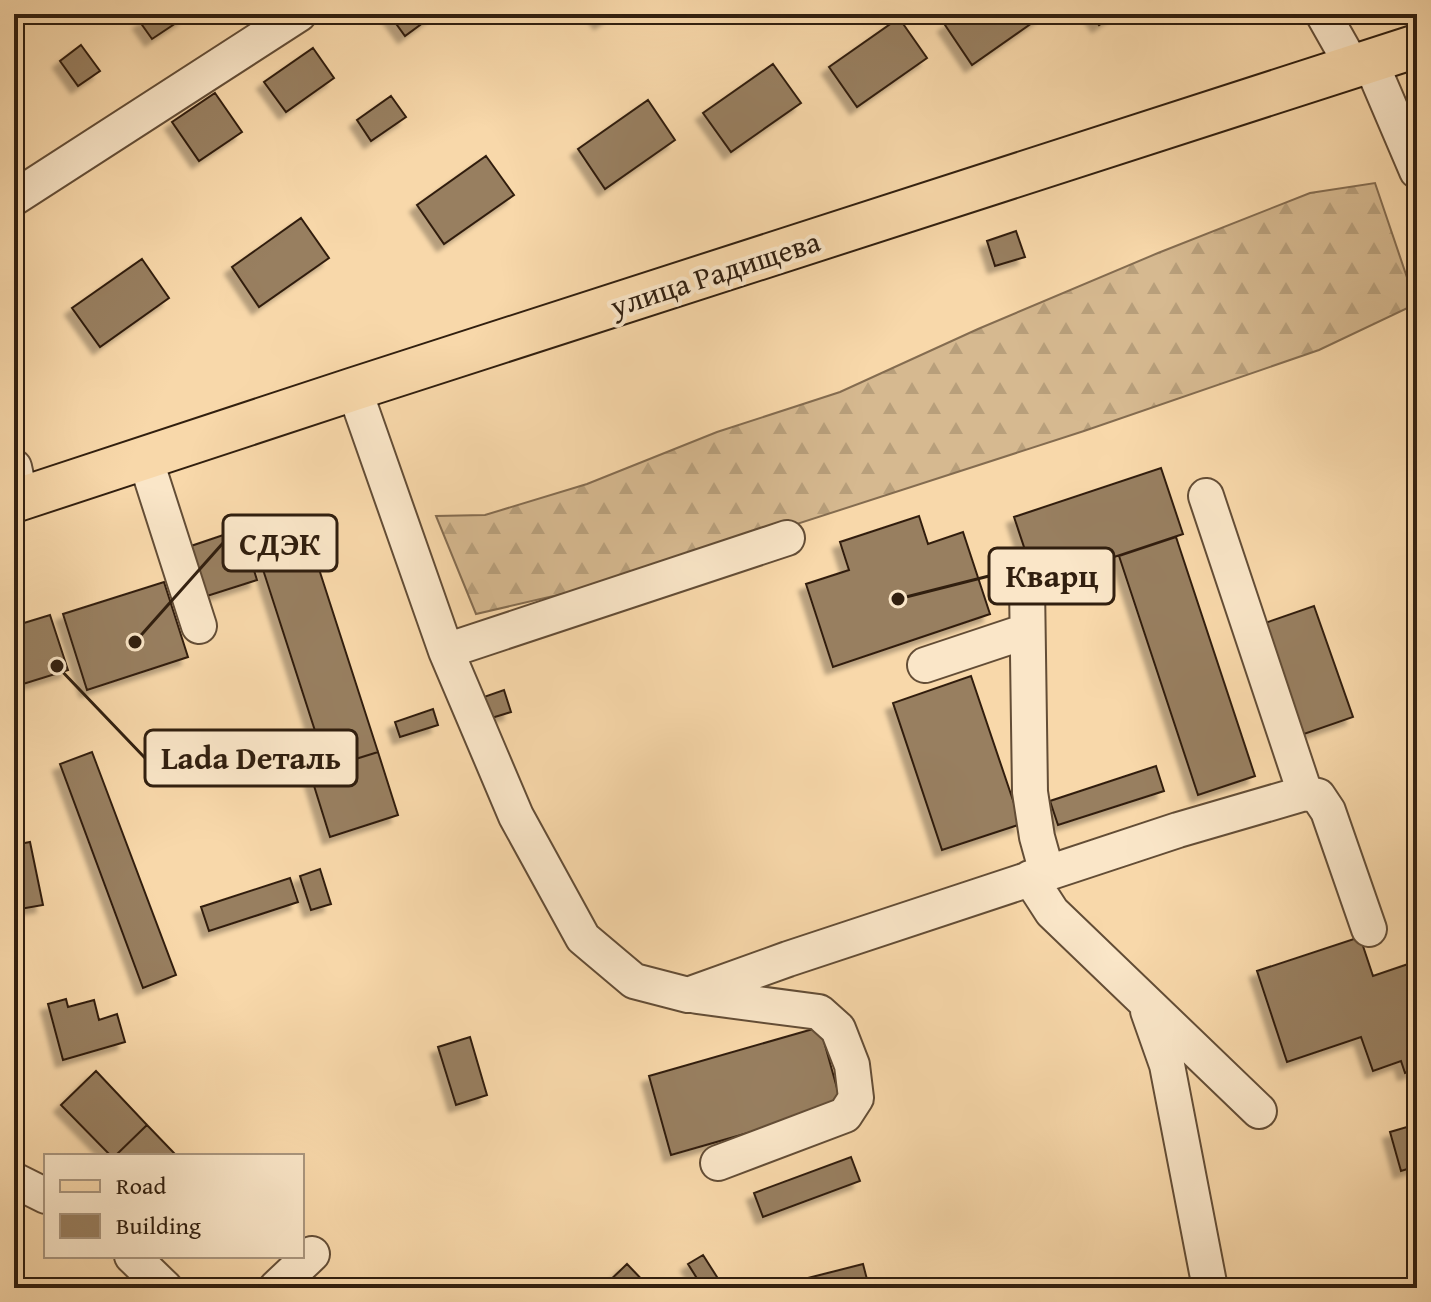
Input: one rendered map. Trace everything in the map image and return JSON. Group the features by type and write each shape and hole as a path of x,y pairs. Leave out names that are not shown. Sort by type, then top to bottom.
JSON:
{"main road":[{"name":"улица Радищева","path":"16,489 145,458 1417,46"}],"street":[{"path":"14,198 299,14"},
{"path":"1323,14 1362,64 1417,171"},
{"path":"354,389 446,651 516,816 583,938 634,981 688,995 819,1012 838,1029 852,1065 856,1098 845,1115 718,1163"},
{"path":"145,458 199,626"},
{"path":"1206,496 1305,793"},
{"path":"446,651 787,538"},
{"path":"1027,586 1030,792 1037,837 1038,876 1052,912 1259,1111"},
{"path":"925,665 1027,631"},
{"path":"688,995 1178,830 1305,793 1318,796 1328,811 1369,929"},
{"path":"1146,1004 1167,1065 1210,1288"},
{"path":"14,1180 44,1195"},
{"path":"276,1288 312,1254"},
{"path":"134,1258 165,1288"}],"green space":[{"path":"1375,183 1416,304 1319,350 1084,431 627,579 476,614 436,516 485,515 587,484 717,432 840,392 978,329 1310,193"}],"building":[{"path":"152,14 182,14 185,17 152,39 140,22"},
{"path":"389,14 435,14 405,36"},
{"path":"595,14 612,14 601,22"},
{"path":"960,14 1042,16 972,65 945,25"},
{"path":"1091,14 1115,14 1099,25"},
{"path":"899,18 927,58 857,107 829,67"},
{"path":"81,45 100,71 78,86 60,61"},
{"path":"313,48 334,78 286,112 264,82"},
{"path":"773,64 801,103 731,152 703,113"},
{"path":"215,93 242,132 199,161 172,122"},
{"path":"391,96 406,117 371,141 357,120"},
{"path":"648,100 675,140 605,189 578,149"},
{"path":"486,156 514,195 444,244 417,205"},
{"path":"301,218 329,258 259,307 232,267"},
{"path":"1016,231 1025,257 995,266 987,241"},
{"path":"142,259 169,298 100,347 72,308"},
{"path":"1161,468 1183,534 1036,583 1014,517"},
{"path":"919,516 928,544 963,532 990,614 833,667 806,584 849,570 840,542"},
{"path":"241,529 257,580 207,596 191,546"},
{"path":"308,535 378,752 327,768 257,551"},
{"path":"1176,537 1255,776 1198,795 1119,556"},
{"path":"164,582 188,657 87,690 63,614"},
{"path":"1314,606 1353,717 1301,735 1262,624"},
{"path":"50,615 68,670 23,684 14,655 14,626"},
{"path":"971,676 1021,824 942,850 893,703"},
{"path":"504,690 511,712 485,720 478,699"},
{"path":"433,709 438,725 400,737 395,722"},
{"path":"92,752 176,975 143,988 60,764"},
{"path":"378,752 398,815 330,837 310,773"},
{"path":"1156,766 1164,791 1058,825 1050,801"},
{"path":"30,842 43,905 14,910 14,845"},
{"path":"320,869 331,904 311,910 300,876"},
{"path":"290,878 298,902 209,931 201,907"},
{"path":"1360,937 1373,976 1417,961 1417,1069 1405,1073 1401,1061 1373,1071 1361,1037 1287,1062 1257,971"},
{"path":"66,999 68,1007 94,1000 99,1020 117,1014 125,1042 63,1060 48,1004"},
{"path":"820,1027 842,1106 671,1155 649,1076"},
{"path":"470,1037 487,1095 456,1105 438,1047"},
{"path":"96,1071 147,1125 117,1154 109,1154 61,1105"},
{"path":"1417,1124 1417,1166 1401,1171 1390,1132"},
{"path":"147,1125 174,1153 173,1154 117,1154"},
{"path":"851,1157 860,1181 763,1217 754,1193"},
{"path":"703,1255 724,1288 703,1288 688,1264"},
{"path":"627,1264 650,1288 602,1288"},
{"path":"863,1264 869,1287 807,1288 804,1279"}],"place":[{"name":"Кварц","path":"898,599"},
{"name":"СДЭК","path":"135,642"},
{"name":"Lada Dеталь","path":"57,666"}]}
